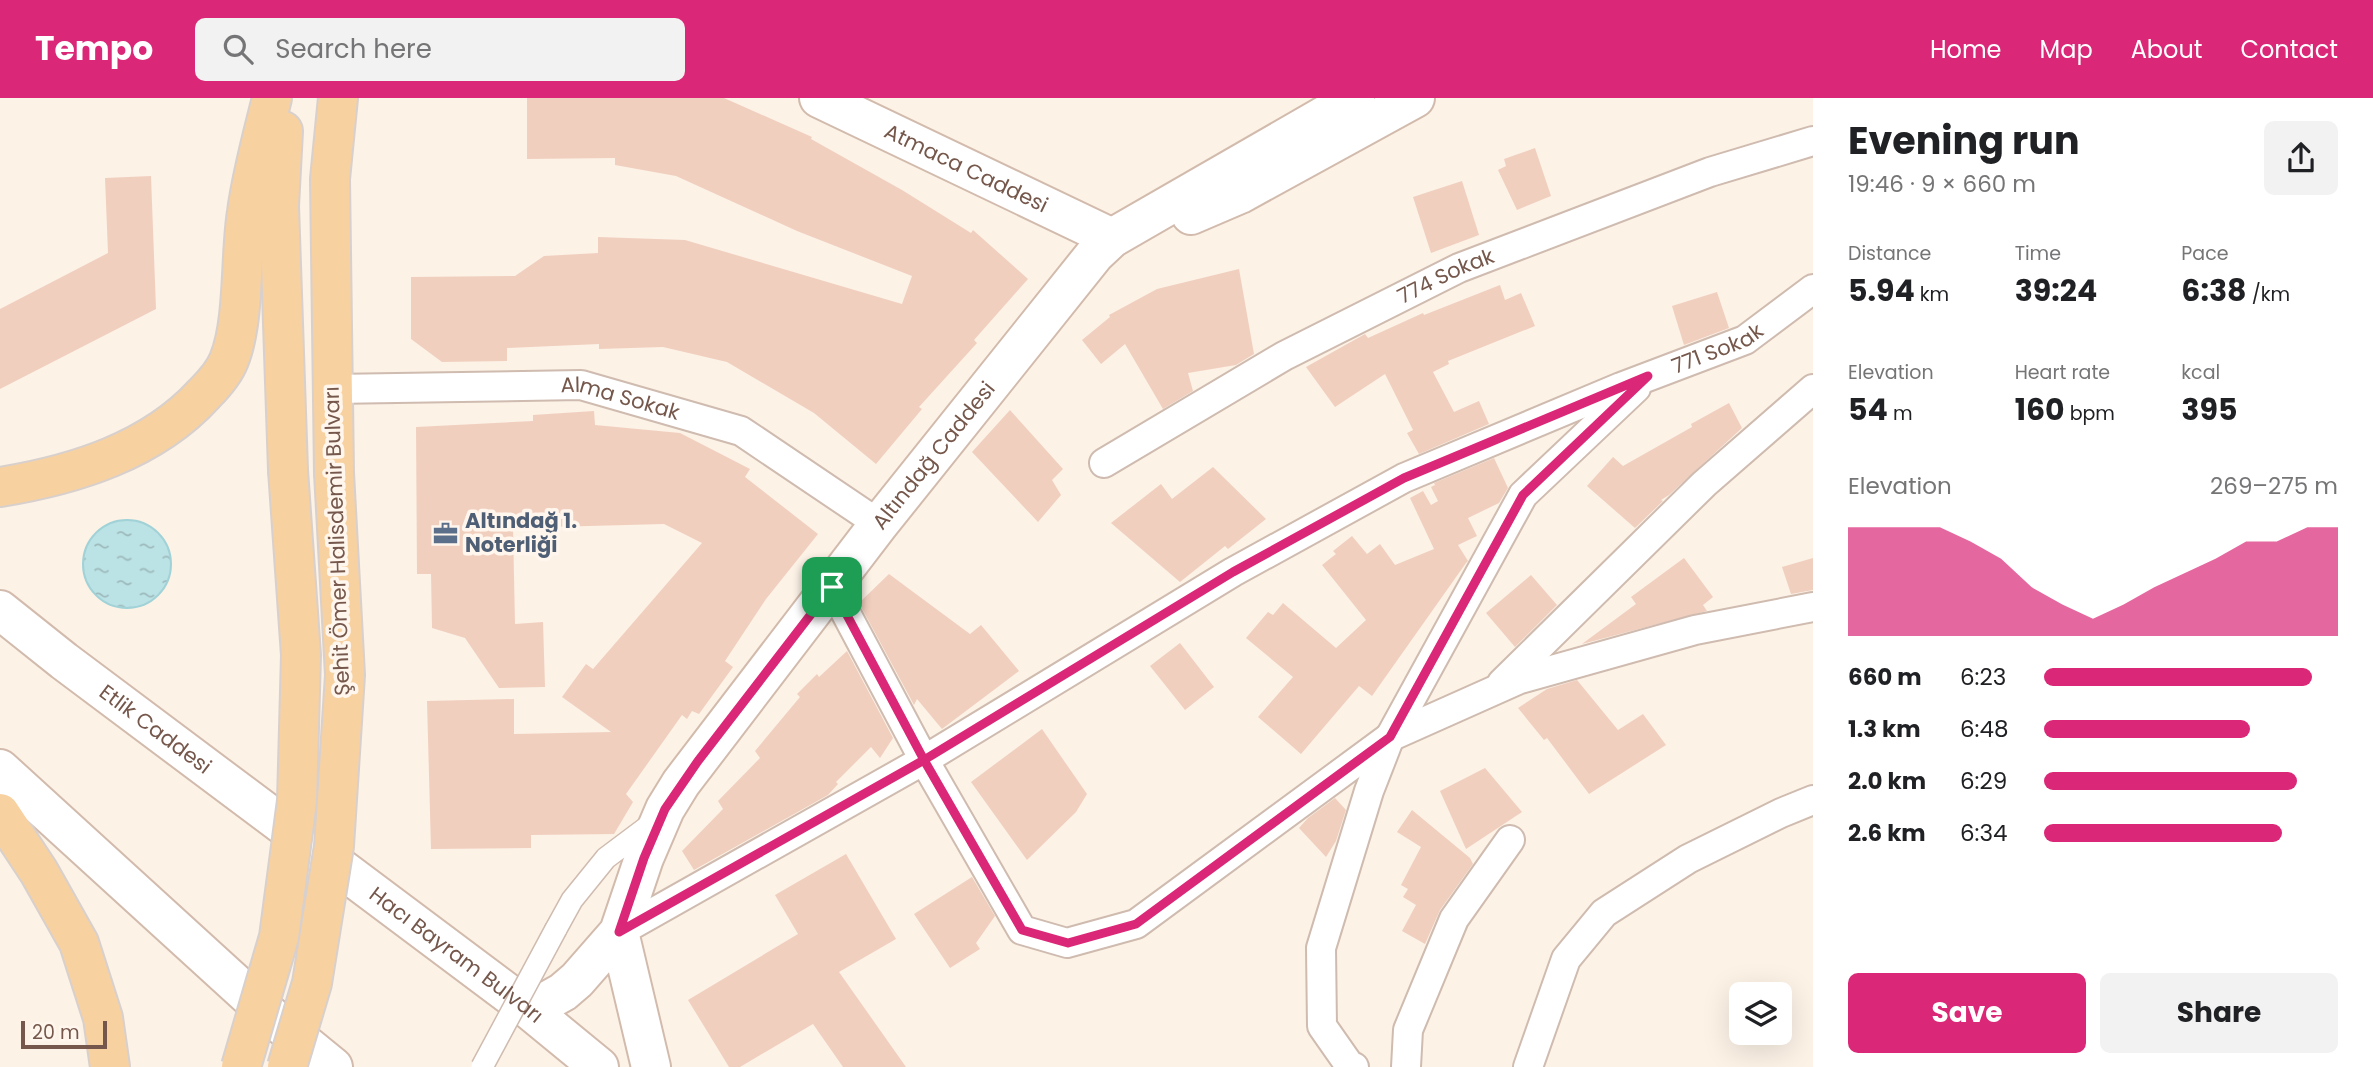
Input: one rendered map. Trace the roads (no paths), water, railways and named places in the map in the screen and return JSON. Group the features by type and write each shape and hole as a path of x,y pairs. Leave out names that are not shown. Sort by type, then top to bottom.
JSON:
{"main road":[{"path":"0,487 32,482 103,461 134,448 186,412 215,383 229,360 235,336 247,212 272,98"},
{"name":"Şehit Ömer Halisdemir Bulvarı","path":"241,1067 279,937 297,801 301,655 288,470 279,206 285,98"},
{"name":"Şehit Ömer Halisdemir Bulvarı","path":"287,1067 312,983 334,846 345,675 332,389 330,179 338,98"},
{"name":"Atmaca Caddesi","path":"819,98 1112,238"},
{"name":"Altındağ Caddesi","path":"526,1007 547,1001 563,992 619,932 644,858 662,817 698,761 879,524 1074,278 1112,238 1355,98"},
{"path":"1112,238 1207,210 1415,98"},
{"name":"Etlik Caddesi","path":"0,610 75,670 313,847"},
{"path":"0,769 273,1018 334,1067"},
{"path":"0,813 39,873 79,943 103,1018 110,1067"},
{"name":"Hacı Bayram Bulvarı","path":"313,847 526,1007 599,1067"},
{"path":"619,932 652,1067"}],"street":[{"name":"774 Sokak","path":"1104,463 1284,356 1458,268 1710,172 1813,141"},
{"name":"771 Sokak","path":"619,932 924,760 1233,572 1404,478 1648,376 1745,340 1813,289"},
{"path":"1354,1067 1350,1066 1322,1026 1321,948 1369,790 1390,737 1523,495 1648,376"},
{"name":"Alma Sokak","path":"332,389 581,385 741,431 879,524"},
{"path":"1495,690 1704,484 1813,389"},
{"path":"832,587 924,760 1022,930 1068,943 1136,924 1390,737 1520,678 1695,630 1813,607"},
{"path":"1528,1067 1566,960 1604,913 1688,859 1813,800"},
{"path":"482,1067 572,900 606,858 662,817"},
{"path":"1406,1067 1408,1030 1454,919 1510,840"}],"water":[{"path":"127,520 144,524 158,533 167,547 171,564 167,581 158,595 144,604 127,608 110,604 96,595 87,581 83,564 87,547 96,533 110,524"}],"place":[{"name":"Altındağ 1. Noterliği","path":"445,533"}]}
